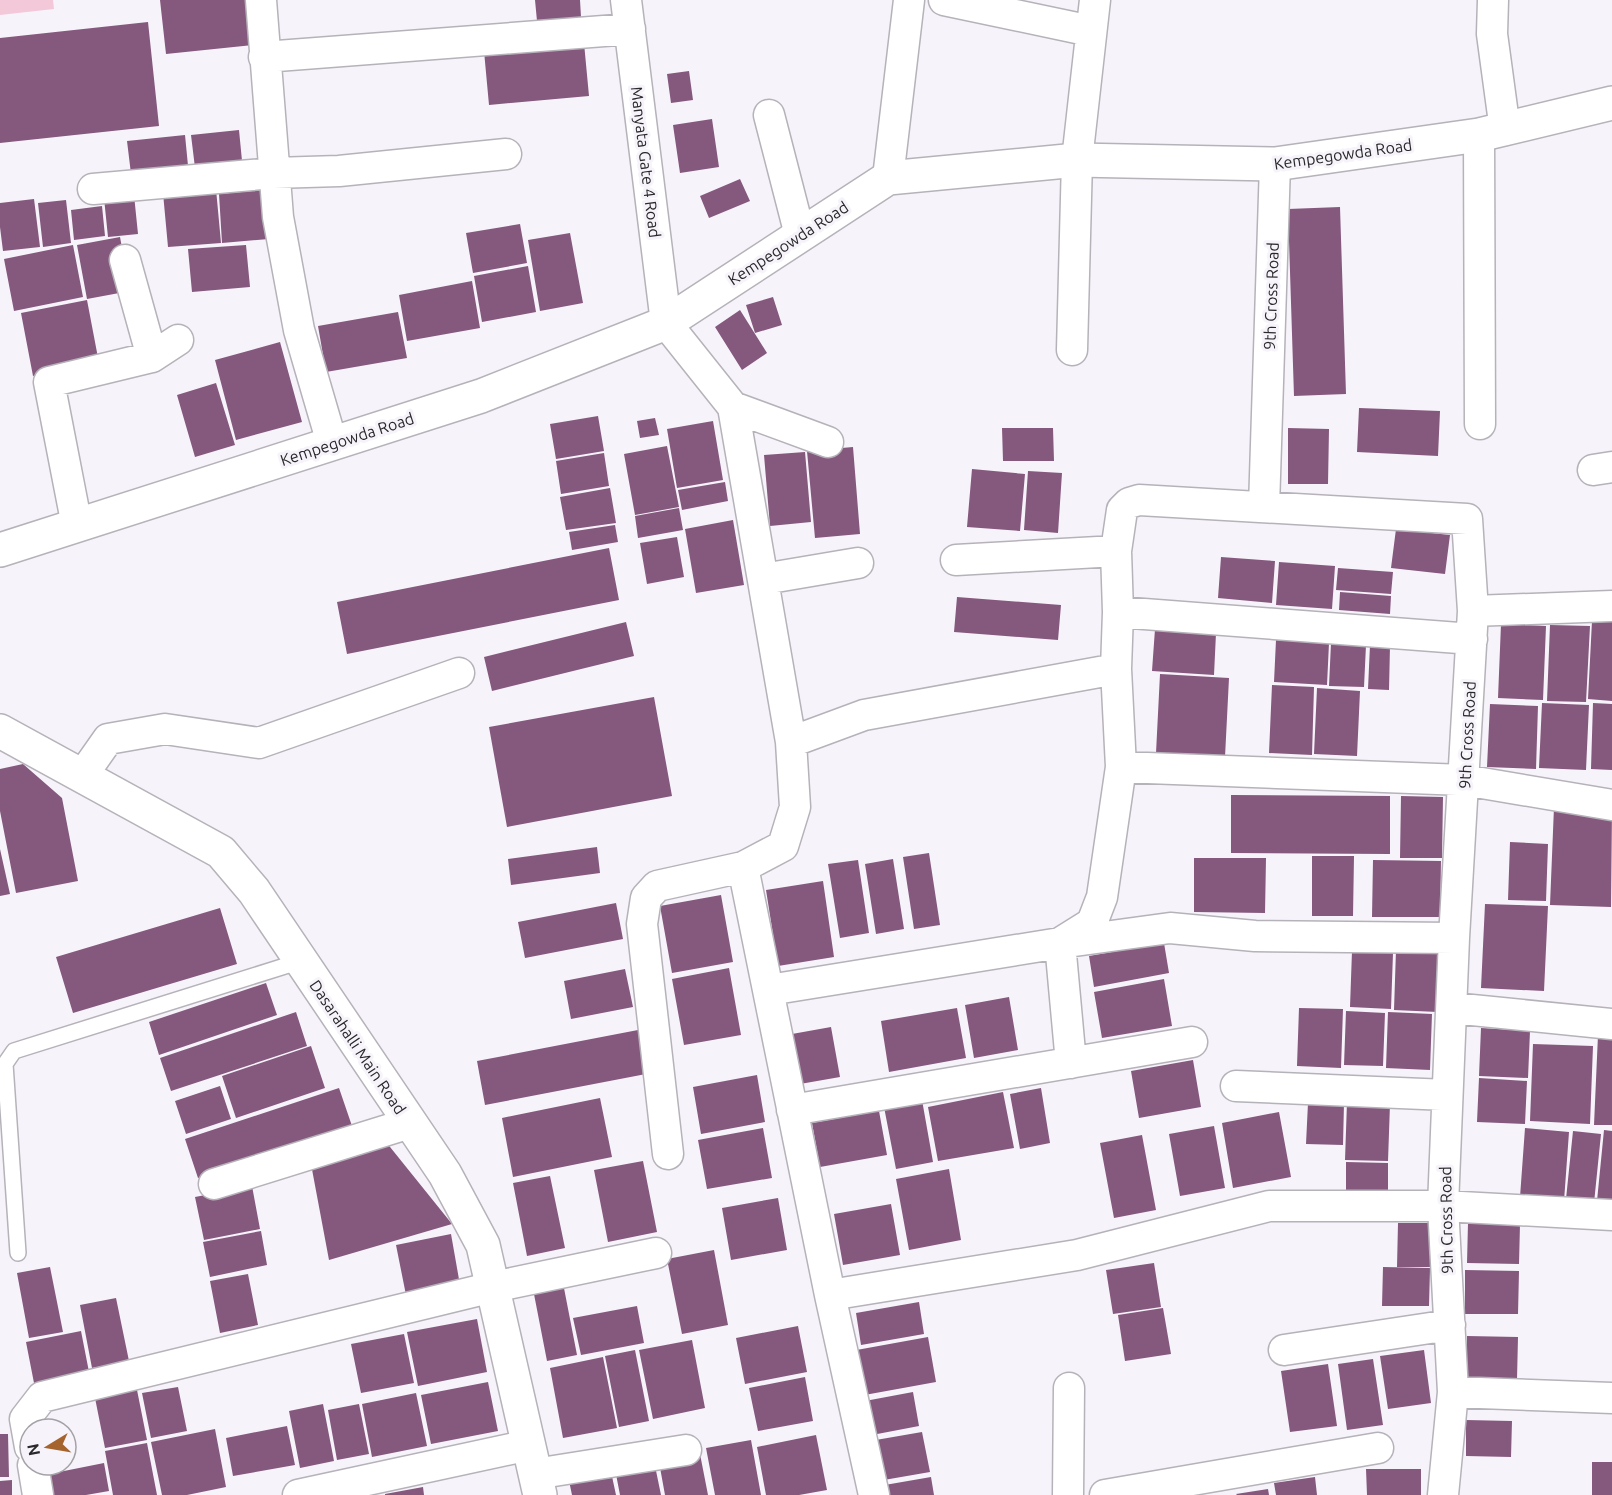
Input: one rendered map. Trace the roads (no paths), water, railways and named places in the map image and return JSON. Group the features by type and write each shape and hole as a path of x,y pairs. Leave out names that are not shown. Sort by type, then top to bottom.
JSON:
{"street":[{"path":"261,0 278,217 299,330 332,443"},
{"path":"888,178 909,0"},
{"path":"944,0 1091,31"},
{"path":"1072,350 1077,159 1095,0"},
{"path":"1480,424 1492,133 1493,0"},
{"path":"264,57 628,14"},
{"name":"Manyata Gate 4 Road","path":"628,14 666,323"},
{"name":"Kempegowda Road","path":"0,550 480,396 666,323 888,178 1077,159 1275,164 1492,133 1612,103"},
{"path":"770,115 800,235"},
{"path":"93,189 274,173 339,171 506,153"},
{"name":"9th Cross Road","path":"1275,164 1264,507 1467,519 1473,625 1454,938 1443,1206 1454,1392 1443,1495"},
{"path":"125,260 152,357"},
{"path":"666,323 733,407 791,742 795,807 783,846 743,867 657,886 646,898 642,924 668,1154"},
{"path":"77,526 49,382 152,357 178,340"},
{"path":"733,407 828,442"},
{"path":"1060,943 1092,923 1102,897 1121,768 1116,669 1118,612 1116,551 1122,510 1129,502 1139,500 1264,507"},
{"path":"956,560 1116,551"},
{"path":"764,579 858,562"},
{"path":"1118,612 1473,625 1612,606"},
{"path":"791,742 864,715 1116,669"},
{"path":"81,776 108,739 165,729 259,743 459,673"},
{"name":"Dasarahalli Main Road","path":"0,731 221,852 254,891 445,1174 483,1245 535,1471"},
{"path":"1121,768 1464,780 1612,805"},
{"path":"743,867 830,1295 874,1495"},
{"path":"769,990 1060,943 1170,928 1255,936 1454,938"},
{"path":"1060,943 1071,1063"},
{"path":"1452,1008 1612,1024"},
{"path":"792,1110 1192,1042"},
{"path":"1236,1086 1447,1095"},
{"path":"214,1184 410,1123"},
{"path":"830,1295 1077,1255 1269,1206 1443,1206 1612,1215"},
{"path":"27,1417 42,1397 493,1287 656,1253"},
{"path":"1284,1350 1450,1325"},
{"path":"1068,1495 1070,1388"},
{"path":"1454,1392 1612,1398"},
{"path":"1105,1495 1378,1448"},
{"path":"298,1495 535,1471 686,1450"},
{"path":"35,1477 38,1495"}],"lane":[{"path":"18,1253 5,1064 14,1051 301,961"}]}
